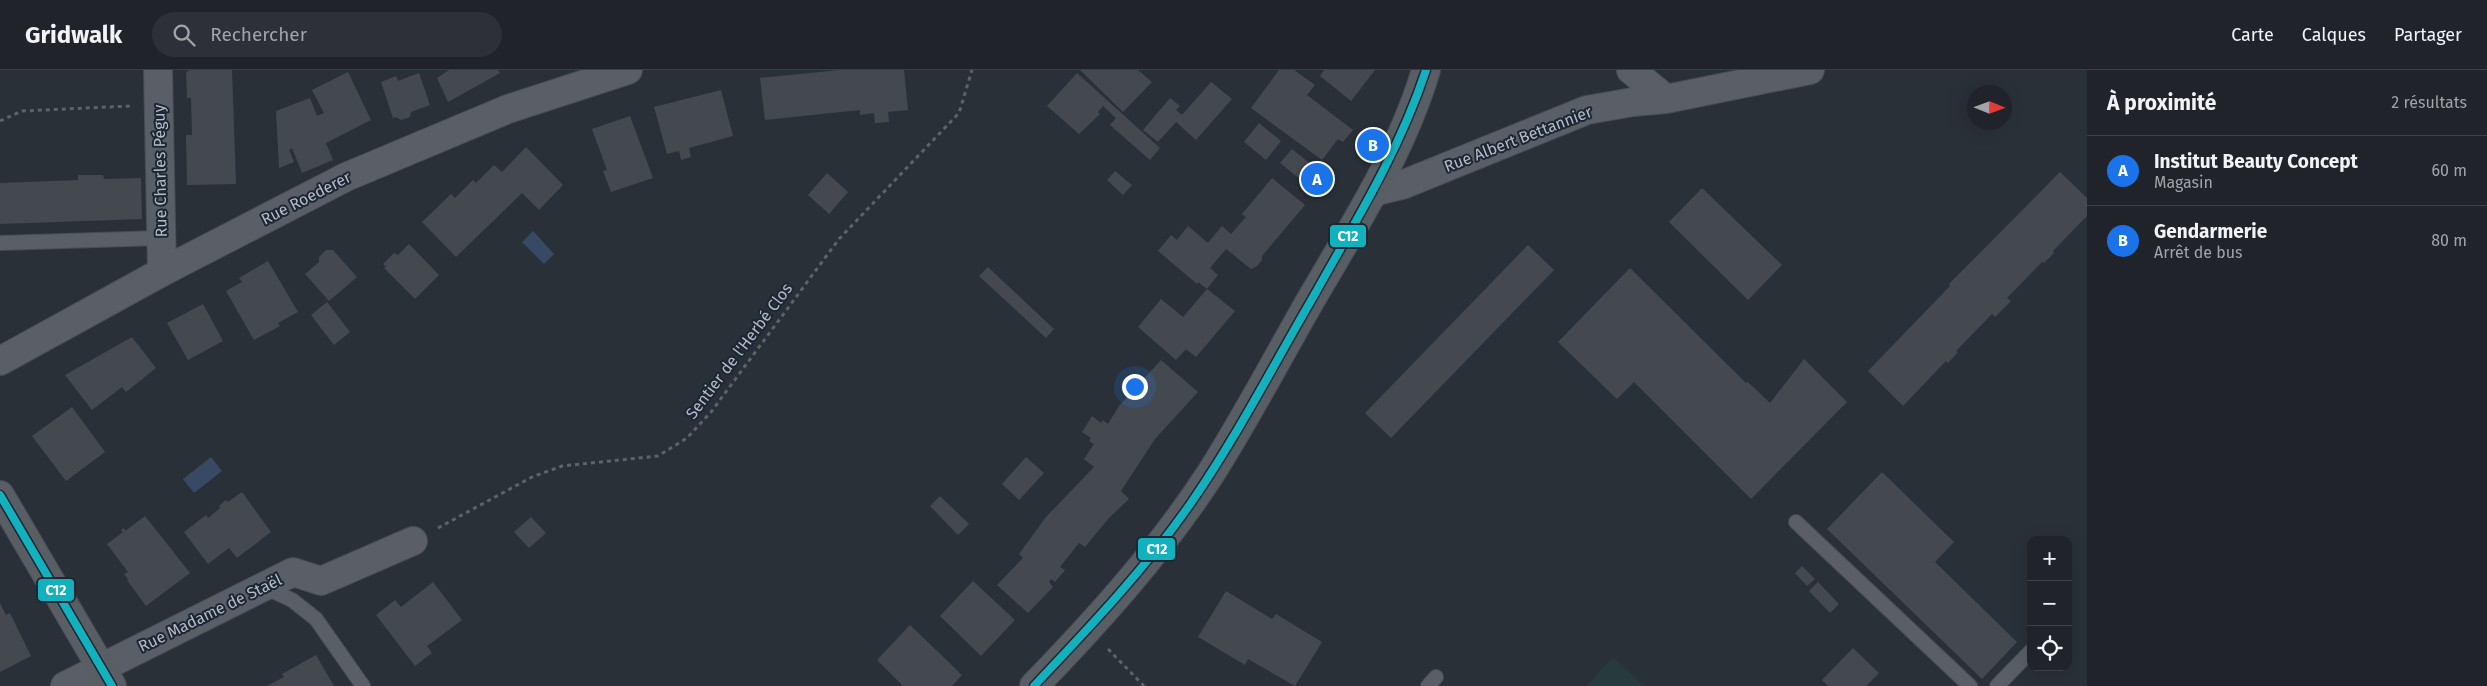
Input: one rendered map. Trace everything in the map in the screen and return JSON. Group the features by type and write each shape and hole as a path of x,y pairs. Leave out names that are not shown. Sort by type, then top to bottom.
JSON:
{"street":[{"name":"Rue Charles Péguy","path":"158,70 162,272"},
{"name":"Rue Roederer","path":"0,361 162,272 346,177 508,109 628,70"},
{"path":"1034,686 1089,629 1153,552 1210,474 1374,192 1419,94 1426,70"},
{"path":"1631,70 1666,99"},
{"name":"Rue Albert Bettannier","path":"1374,192 1402,185 1587,110 1633,102 1666,99 1810,70"},
{"path":"0,495 106,677"},
{"name":"Rue Madame de Staël","path":"65,686 106,677 293,572 322,581 413,541"}],"lane":[{"path":"0,243 162,238"},
{"path":"1796,522 1970,686"},
{"path":"264,587 292,600 316,619 363,686"},
{"path":"1997,686 2027,655"}],"path":[{"name":"Sentier de l'Herbé Clos","path":"413,541 532,478 562,466 658,456 686,438 711,412 839,239 959,113 972,70"},
{"path":"0,121 22,111 158,105"},
{"path":"1089,629 1144,686"}],"green space":[{"path":"1613,657 1644,686 1586,686"}],"water":[{"path":"533,231 554,254 544,264 522,242"},
{"path":"211,457 222,471 194,493 183,479"}],"building":[{"path":"190,70 232,70 236,184 187,185 186,135 192,135 191,98 187,98 186,72"},
{"path":"449,70 498,70 500,73 448,102 437,78"},
{"path":"840,70 904,70 908,110 888,112 889,122 875,123 874,113 860,115 860,110 765,120 760,78"},
{"path":"1080,70 1138,70 1152,82 1123,112"},
{"path":"1279,70 1294,70 1315,85 1307,95 1353,130 1343,142 1338,139 1322,160 1251,108"},
{"path":"1324,70 1375,70 1351,101 1320,76"},
{"path":"348,72 371,120 326,143 333,160 302,173 292,148 289,150 294,162 279,168 276,111 310,98 317,116 324,113 312,90"},
{"path":"419,73 430,105 411,112 410,117 401,120 396,117 393,118 381,82 396,76 398,81"},
{"path":"1077,73 1160,148 1150,160 1110,125 1116,118 1103,106 1098,112 1100,114 1079,134 1047,106"},
{"path":"1211,82 1232,99 1196,140 1176,122 1158,142 1143,130 1170,98 1180,106 1176,110 1182,115"},
{"path":"721,90 733,136 689,148 691,157 681,160 679,151 667,154 654,107"},
{"path":"630,116 653,178 611,192 603,171 607,170 592,129"},
{"path":"1259,123 1281,141 1266,160 1244,142"},
{"path":"526,147 563,185 539,210 522,193 456,257 422,222 451,194 455,198 473,180 476,183 494,165 502,172"},
{"path":"1292,149 1327,177 1316,192 1280,163"},
{"path":"1115,171 1132,185 1123,195 1107,180"},
{"path":"2060,172 2087,198 2087,216 2053,251 2054,253 2044,263 2042,262 2007,298 2011,301 1995,317 1992,314 1956,351 1958,352 1948,363 1946,361 1903,406 1868,371 1950,286 1949,284"},
{"path":"827,173 848,192 829,214 808,195"},
{"path":"78,175 103,175 104,179 141,178 142,219 0,224 0,183 78,180"},
{"path":"1272,178 1305,205 1262,256 1262,260 1257,266 1251,269 1226,249 1210,268 1218,275 1207,289 1198,282 1197,284 1158,251 1171,235 1177,240 1188,226 1208,243 1222,226 1231,234 1246,217 1242,214"},
{"path":"1702,188 1782,265 1748,300 1669,222"},
{"path":"409,244 439,275 415,299 384,268 386,267 383,264 394,253 398,255"},
{"path":"1528,245 1554,270 1391,438 1365,413"},
{"path":"326,250 333,250 357,277 329,301 305,274 319,262 319,257"},
{"path":"268,261 298,312 278,323 280,326 254,340 226,291 242,282 239,278"},
{"path":"988,267 1054,329 1046,338 979,276"},
{"path":"1630,268 1746,383 1748,382 1770,403 1804,359 1847,402 1751,499 1634,382 1617,399 1558,342"},
{"path":"1207,289 1235,311 1196,357 1186,349 1176,360 1138,327 1161,299 1183,317"},
{"path":"327,302 350,332 334,345 311,315"},
{"path":"203,304 223,341 188,360 167,323"},
{"path":"132,337 156,368 126,392 122,387 92,410 65,375"},
{"path":"1161,360 1198,392 1155,439 1121,491 1129,499 1109,518 1085,547 1079,543 1060,567 1065,570 1055,582 1051,579 1049,582 1053,587 1028,613 997,585 1023,558 1019,554 1046,517 1094,467 1084,459 1094,444 1089,441 1091,438 1082,432 1092,416 1101,423 1103,420 1108,424 1119,406"},
{"path":"72,407 105,452 66,481 32,436"},
{"path":"1026,457 1044,473 1019,500 1002,484"},
{"path":"1882,472 1954,542 1935,562 2017,642 1982,679 1827,529"},
{"path":"242,492 271,532 237,558 229,548 208,564 184,532 206,515 208,518 226,500 228,502"},
{"path":"940,496 969,524 958,535 930,506"},
{"path":"145,516 190,573 146,606 127,580 124,574 128,572 107,544 123,532 121,530 124,528 125,531"},
{"path":"531,517 546,533 529,548 514,532"},
{"path":"1802,566 1815,579 1807,586 1795,573"},
{"path":"973,581 1015,620 981,656 940,616"},
{"path":"433,582 462,620 427,646 432,653 415,666 376,615 395,600 401,607"},
{"path":"1818,582 1839,604 1830,613 1809,591"},
{"path":"1226,591 1272,619 1276,614 1322,642 1295,686 1248,659 1245,665 1198,637"},
{"path":"0,603 6,615 10,613 31,656 0,672"},
{"path":"910,625 962,675 952,686 903,686 877,660"},
{"path":"1853,648 1879,673 1866,686 1828,686 1822,680"},
{"path":"316,655 334,686 267,686 284,677 282,674"}],"transit line":[{"name":"C12","path":"1034,686 1097,619 1157,549 1193,500 1225,451 1375,187 1403,130 1426,70"},
{"name":"C12","path":"0,495 112,686"}],"place":[{"name":"Gendarmerie","path":"1373,145"},
{"name":"Institut Beauty Concept","path":"1317,179"}]}
